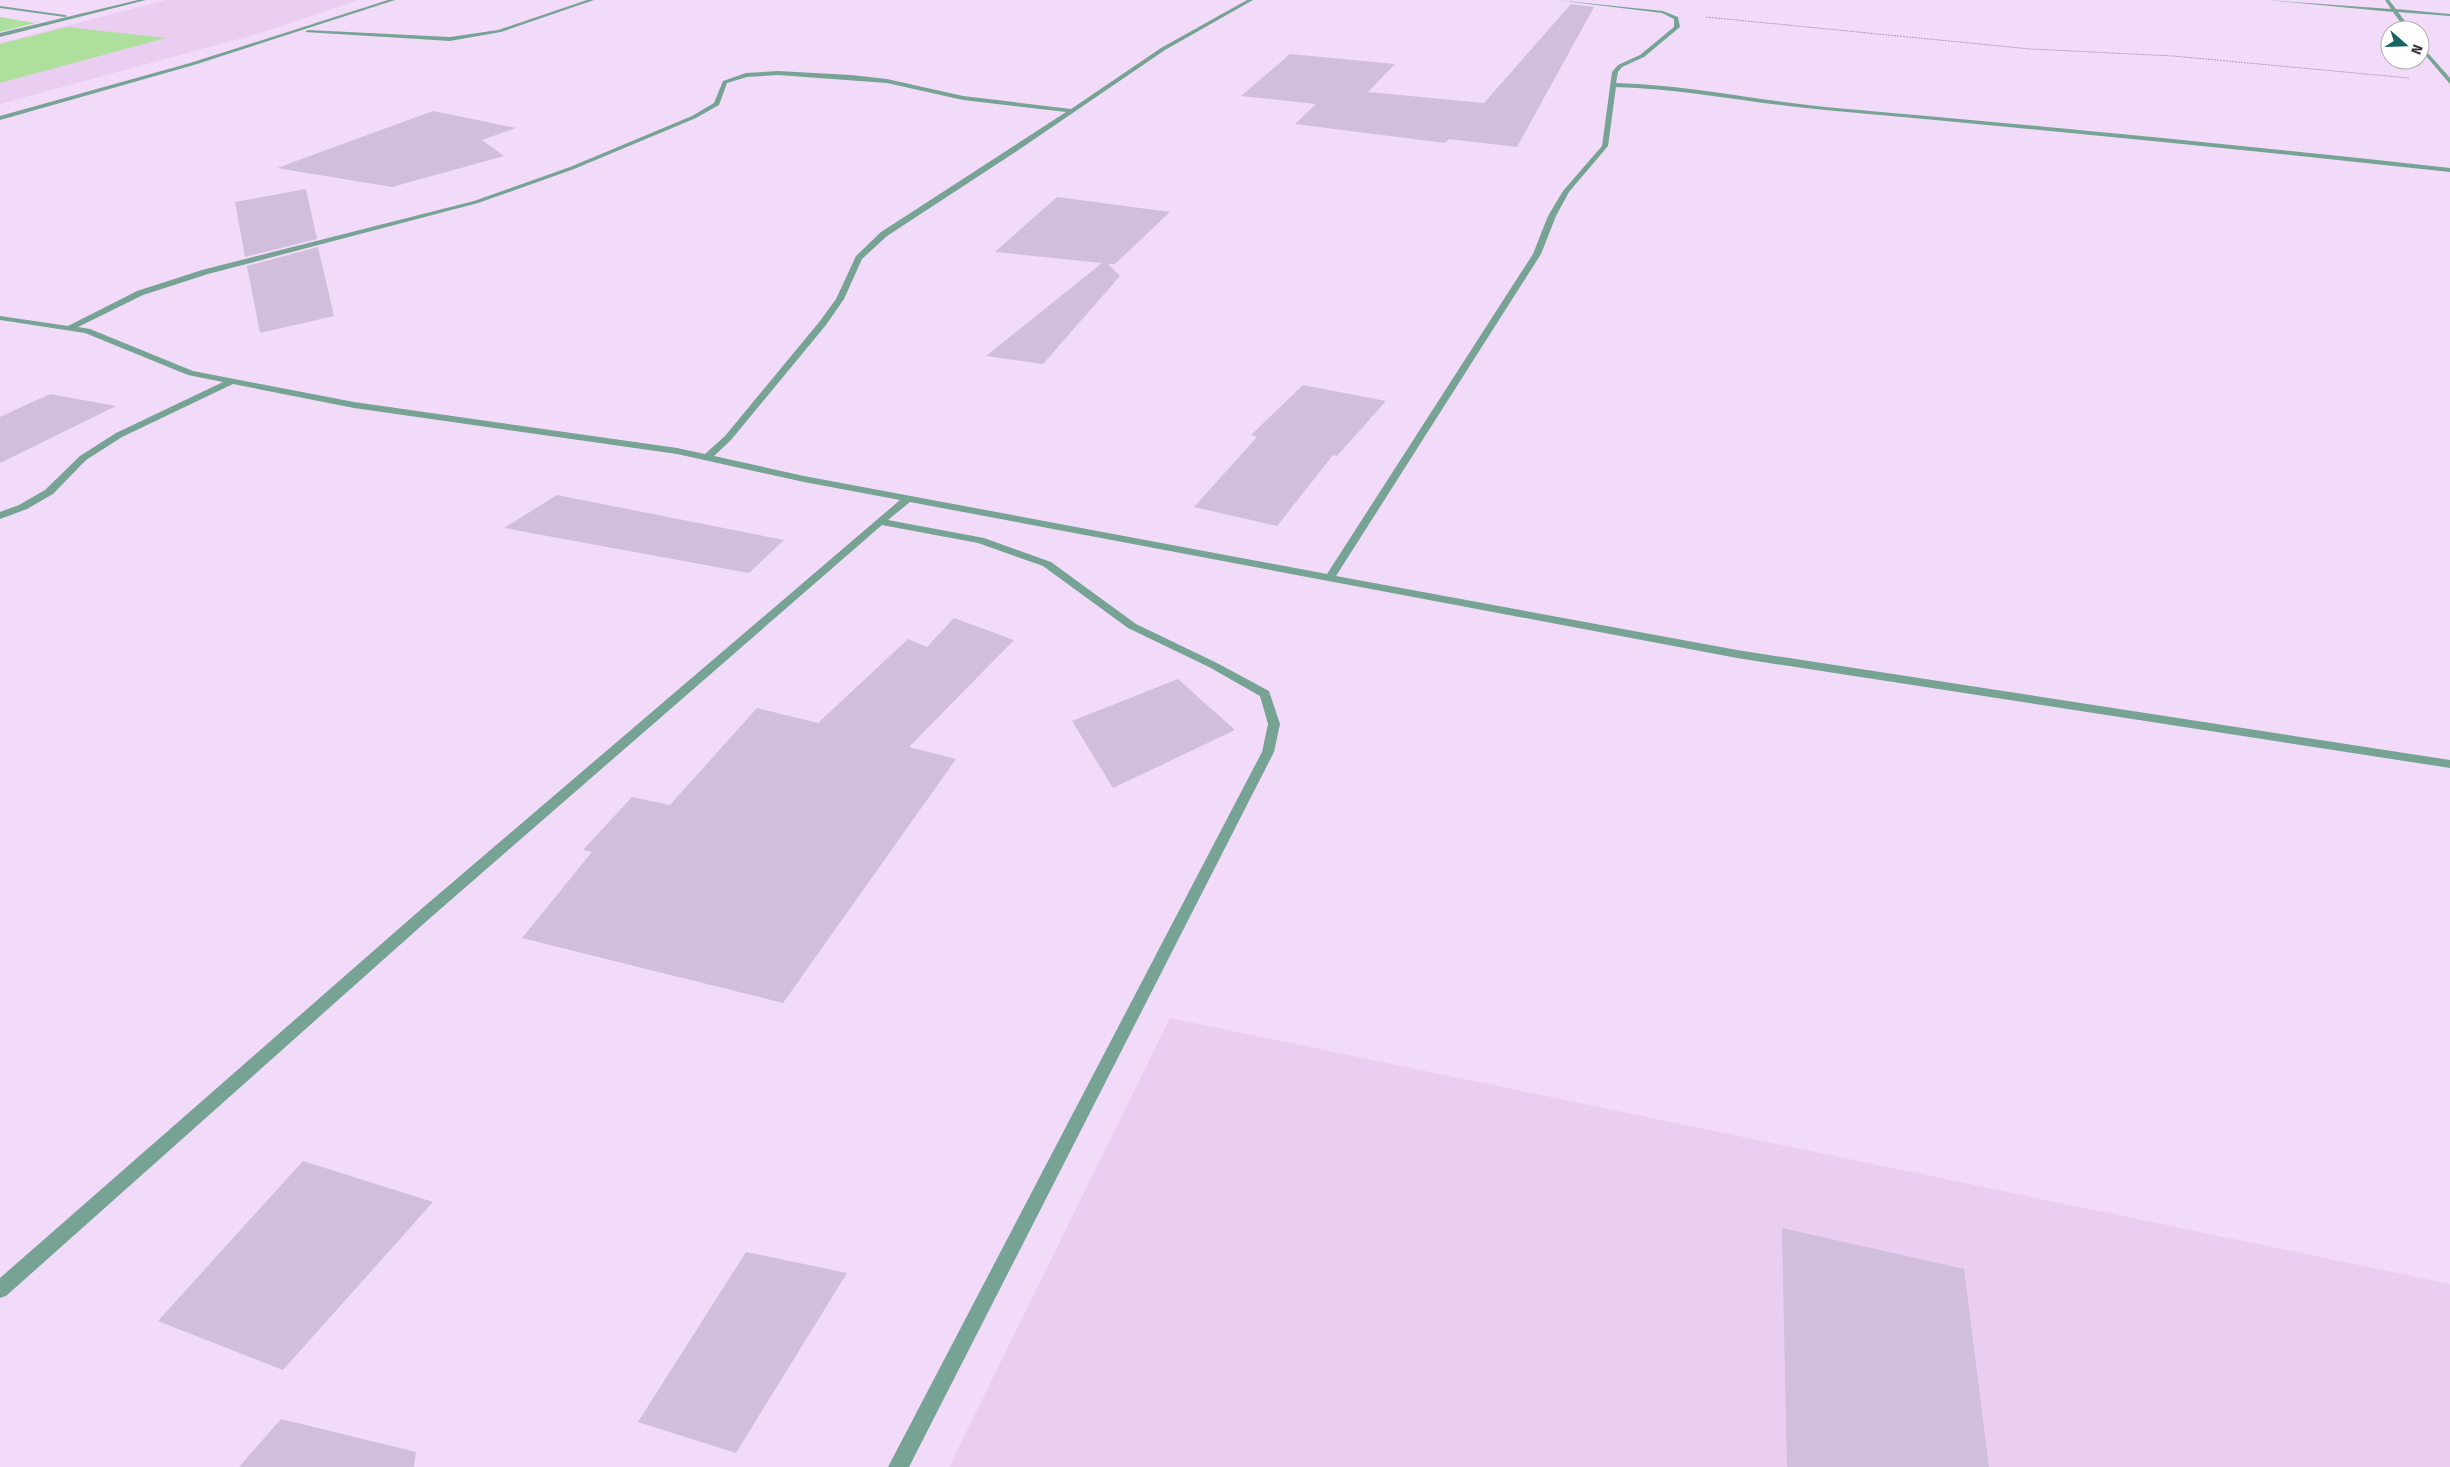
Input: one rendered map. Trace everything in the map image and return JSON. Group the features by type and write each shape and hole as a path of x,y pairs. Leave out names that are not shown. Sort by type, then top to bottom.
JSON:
{"street":[{"path":"0,35 144,0"},
{"path":"0,118 192,64 301,31 393,0"},
{"path":"301,31 450,39 465,38 500,31 592,0"},
{"path":"707,458 728,438 823,323 840,299 859,258 884,234 1163,49 1251,0"},
{"path":"1330,577 1537,254 1552,216 1566,191 1605,146 1615,72 1620,66 1642,56 1677,27 1676,18 1663,12 1558,0"},
{"path":"2269,0 2450,15"},
{"path":"2387,0 2402,20"},
{"path":"0,7 73,17"},
{"path":"2430,58 2450,82"},
{"path":"70,328 140,293 205,272 476,202 572,168 694,117 717,104 725,82 746,74 778,73 851,76 887,81 964,98 1072,111"},
{"path":"1612,85 1648,86 1819,108 2129,135 2450,170"},
{"path":"0,318 87,331 191,373 354,405 677,451 804,479 1737,654 2450,764"},
{"path":"0,516 23,507 49,492 83,458 119,435 232,381"},
{"path":"0,1290 417,922 908,498"},
{"path":"881,522 980,540 1046,564 1132,626 1213,665 1265,694 1274,724 1268,752 898,1467"}],"path":[{"path":"1663,12 1804,28 2030,49 2173,56 2413,79"}],"shaded area":[{"path":"166,0 358,0 261,33 0,104 0,43"},
{"path":"1170,1018 2450,1284 2450,1467 949,1467"}],"green space":[{"path":"0,17 35,23 0,32"},
{"path":"67,27 166,38 0,83 0,44"}],"building":[{"path":"1571,4 1594,7 1517,147 1449,139 1445,143 1295,124 1316,104 1241,96 1290,54 1395,64 1368,92 1484,103"},
{"path":"433,111 516,128 482,140 504,156 392,187 277,168"},
{"path":"306,189 317,239 245,257 235,202"},
{"path":"1057,197 1170,212 1115,264 1108,264 1120,276 1043,364 986,356 1102,263 995,252"},
{"path":"318,247 334,316 260,333 247,266"},
{"path":"1303,385 1386,401 1337,456 1333,455 1277,526 1194,507 1257,437 1251,435"},
{"path":"50,394 116,406 0,463 0,417"},
{"path":"557,495 784,540 749,573 504,528"},
{"path":"954,618 1014,640 909,747 956,759 783,1003 522,938 592,852 583,850 632,797 670,805 757,708 818,723 908,639 927,647"},
{"path":"1178,679 1235,730 1113,788 1072,721"},
{"path":"303,1161 433,1202 283,1370 158,1321"},
{"path":"1782,1228 1964,1269 1989,1467 1787,1467"},
{"path":"746,1252 847,1273 736,1453 638,1422"},
{"path":"281,1419 416,1452 414,1467 239,1467"}]}
